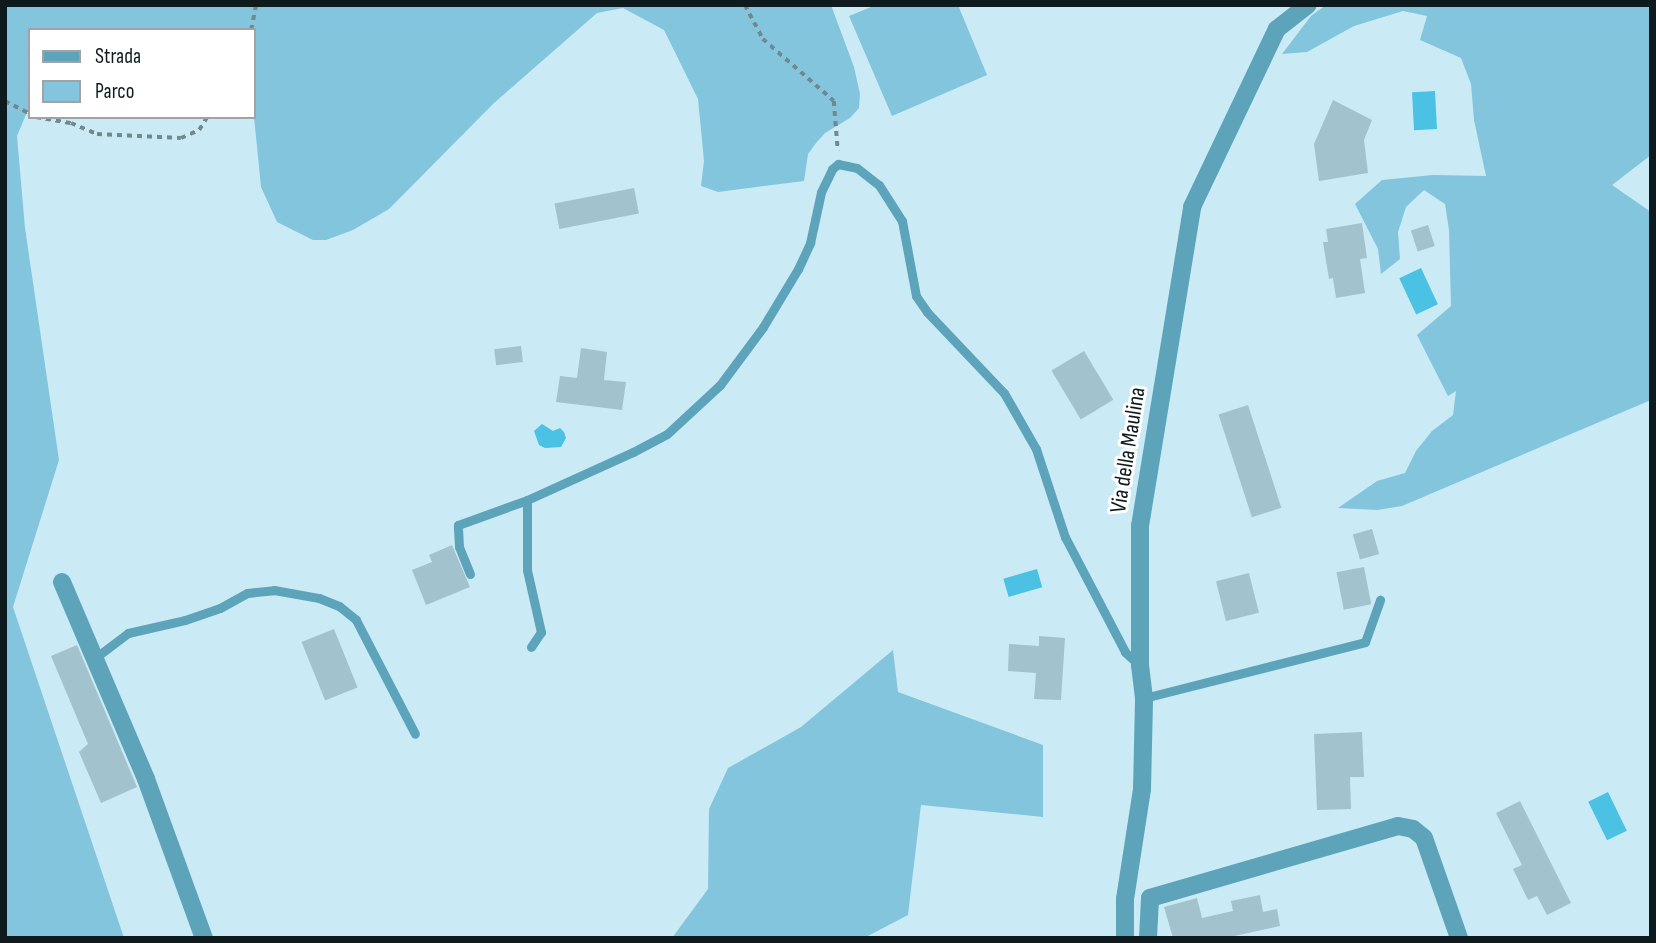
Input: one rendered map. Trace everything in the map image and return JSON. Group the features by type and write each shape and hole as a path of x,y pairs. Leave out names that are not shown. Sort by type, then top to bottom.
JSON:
{"street":[{"name":"Via della Maulina","path":"1125,938 1125,899 1142,789 1144,698 1140,665 1140,526 1192,207 1277,29 1308,5"},
{"path":"62,582 146,779 204,938"},
{"path":"1148,938 1150,898 1398,826 1413,829 1424,838 1459,938"}],"lane":[{"path":"470,574 459,547 458,526 527,500 667,434 720,385 763,327 798,269 810,243 821,192 832,169 838,164 858,168 879,185 902,221 916,296 927,312 1004,393 1036,449 1065,537 1125,652 1140,665"},
{"path":"527,500 527,570 541,632 531,647"},
{"path":"95,658 128,633 185,620 220,608 247,593 274,590 319,598 339,606 356,620 415,734"},
{"path":"1144,698 1365,642 1380,600"}],"path":[{"path":"251,28 256,5"},
{"path":"745,5 763,39 834,101 838,164"},
{"path":"5,101 28,113"},
{"path":"48,119 71,123 97,134 181,138 198,130 206,119"}],"green space":[{"path":"5,5 831,5 854,67 860,94 859,108 816,143 808,154 804,181 718,192 701,186 704,161 698,99 664,30 623,8 597,13 494,103 389,209 353,230 326,240 313,240 277,222 261,187 254,119 256,28 28,28 28,110 17,136 25,228 59,460 13,607 124,938 5,938"},
{"path":"876,5 958,5 987,75 892,116 849,16"},
{"path":"1326,5 1651,5 1651,155 1612,185 1651,212 1651,400 1402,506 1377,510 1338,508 1377,481 1405,473 1416,451 1432,431 1453,415 1456,391 1448,396 1417,335 1451,306 1449,230 1445,204 1424,190 1406,207 1398,232 1400,259 1381,274 1378,249 1355,204 1382,180 1433,175 1486,176 1474,120 1471,84 1461,58 1420,40 1427,16 1403,11 1354,26 1307,52 1282,54 1311,16"},
{"path":"893,650 898,692 1043,745 1043,817 921,805 908,915 864,938 672,938 708,889 709,809 728,768 801,727"}],"shaded area":[{"path":"1435,91 1437,129 1414,130 1412,92"},
{"path":"1421,268 1438,304 1416,314 1399,278"},
{"path":"542,424 553,431 560,428 564,432 566,438 561,447 545,448 539,445 534,431"},
{"path":"1037,569 1042,587 1009,597 1003,579"},
{"path":"1608,792 1627,831 1607,840 1588,802"}],"building":[{"path":"1333,100 1372,120 1364,140 1368,173 1319,181 1314,144"},
{"path":"634,188 639,214 559,229 554,203"},
{"path":"1362,223 1367,258 1360,259 1365,293 1336,298 1333,278 1329,279 1323,242 1328,242 1326,229"},
{"path":"1428,225 1435,246 1418,251 1411,231"},
{"path":"521,346 523,362 496,365 494,349"},
{"path":"581,348 607,352 604,380 626,382 622,410 556,402 560,376 577,378"},
{"path":"1084,351 1113,400 1081,419 1051,371"},
{"path":"1248,405 1281,508 1252,517 1219,415"},
{"path":"1372,529 1379,554 1360,560 1353,535"},
{"path":"452,545 470,587 426,605 412,570 432,562 429,555"},
{"path":"1364,567 1371,604 1344,610 1337,572"},
{"path":"1249,573 1259,613 1226,621 1216,581"},
{"path":"334,629 358,687 325,701 302,642"},
{"path":"1039,636 1065,638 1061,700 1034,699 1036,673 1008,671 1009,644 1039,646"},
{"path":"77,645 137,787 101,803 79,752 88,744 51,656"},
{"path":"1362,732 1364,777 1350,777 1351,809 1317,810 1314,734"},
{"path":"1520,801 1571,903 1547,915 1537,896 1528,900 1513,869 1522,865 1496,813"},
{"path":"1260,895 1263,912 1277,909 1280,926 1225,938 1173,938 1164,907 1197,898 1202,918 1233,911 1231,901"}]}
